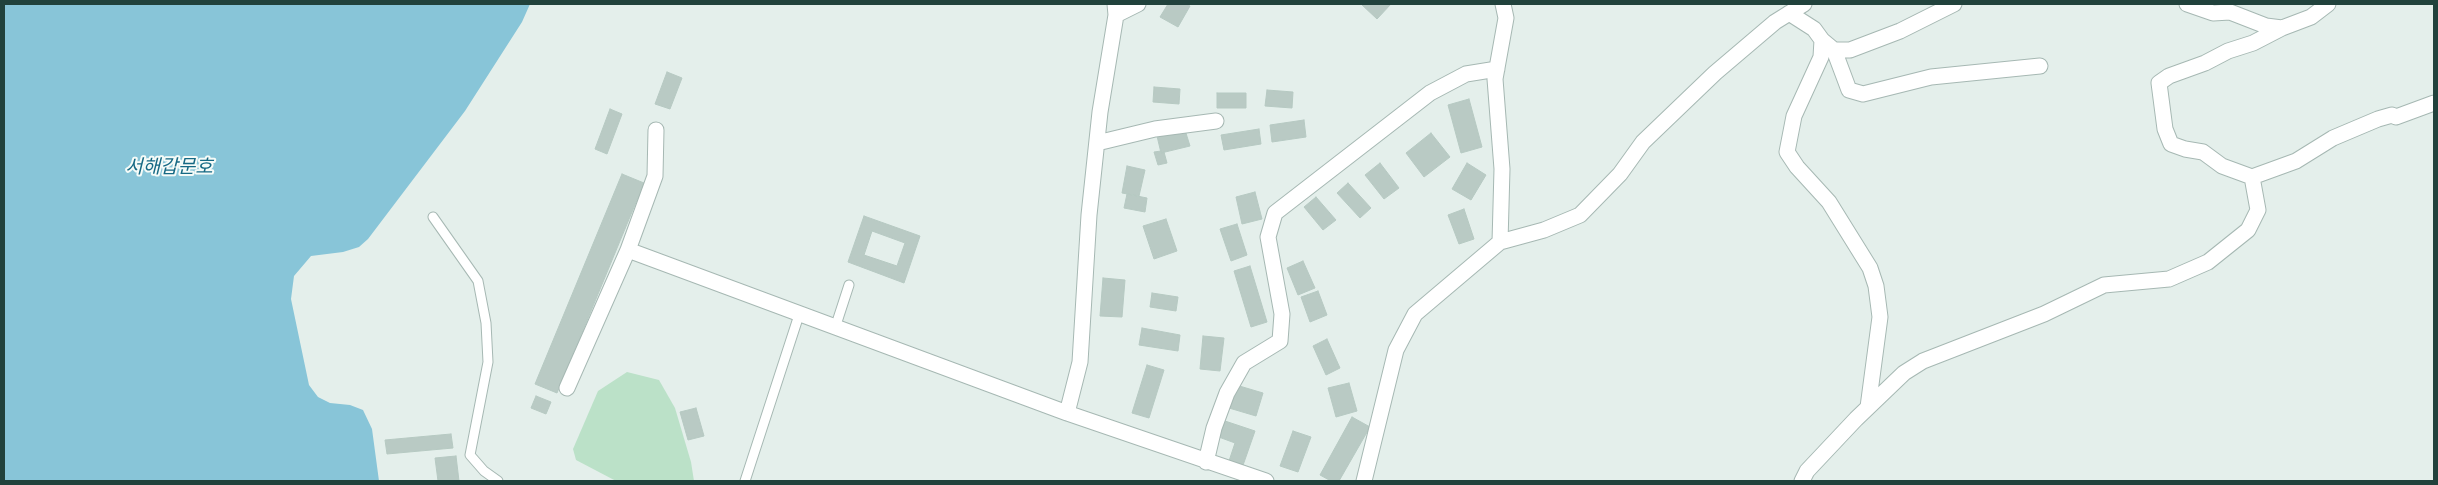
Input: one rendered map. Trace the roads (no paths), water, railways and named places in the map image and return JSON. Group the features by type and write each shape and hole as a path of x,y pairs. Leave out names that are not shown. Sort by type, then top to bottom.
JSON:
{"street":[{"path":"1067,413 1080,362 1089,215 1115,9 1138,4"},
{"path":"1500,242 1502,169 1495,79 1506,18 1503,4"},
{"path":"1364,481 1396,350 1415,314 1500,242 1544,230 1580,215 1620,174 1650,135 1715,74 1775,22 1804,4"},
{"path":"1834,50 1850,50 1884,38 1954,4"},
{"path":"2187,4 2213,13 2234,8 2266,26 2282,28"},
{"path":"2328,4 2311,17 2282,28 2253,43 2228,51 2205,64 2169,76 2159,83 2165,129 2171,144 2185,150 2203,152 2222,166 2252,177 2296,161 2333,138 2392,115 2396,117 2434,103"},
{"path":"1789,13 1814,30 1834,50 1849,90 1863,94 1931,77 2040,66"},
{"path":"1822,40 1821,58 1794,116 1788,152 1797,167 1830,202 1870,268 1876,286 1880,317 1868,407"},
{"path":"1206,462 1214,428 1227,393 1244,363 1280,341 1282,314 1268,237 1275,213 1430,93 1466,74 1497,69"},
{"path":"1097,143 1155,129 1216,121"},
{"path":"567,388 628,250 655,176 656,130"},
{"path":"1802,481 1807,471 1868,407 1904,372 1923,361 2044,314 2104,285 2168,279 2208,262 2248,230 2258,210 2252,177"},
{"path":"628,250 1067,413 1266,481"}],"lane":[{"path":"433,217 478,281 486,323 488,362 470,455 484,471 498,481"},
{"path":"835,328 848,285"},
{"path":"746,481 799,315"}],"water":[{"name":"서해갑문호","path":"4,4 530,4 522,22 465,111 368,239 359,247 343,252 311,256 294,276 291,299 309,385 318,397 330,403 350,405 363,410 372,429 379,481 4,481"}]}
